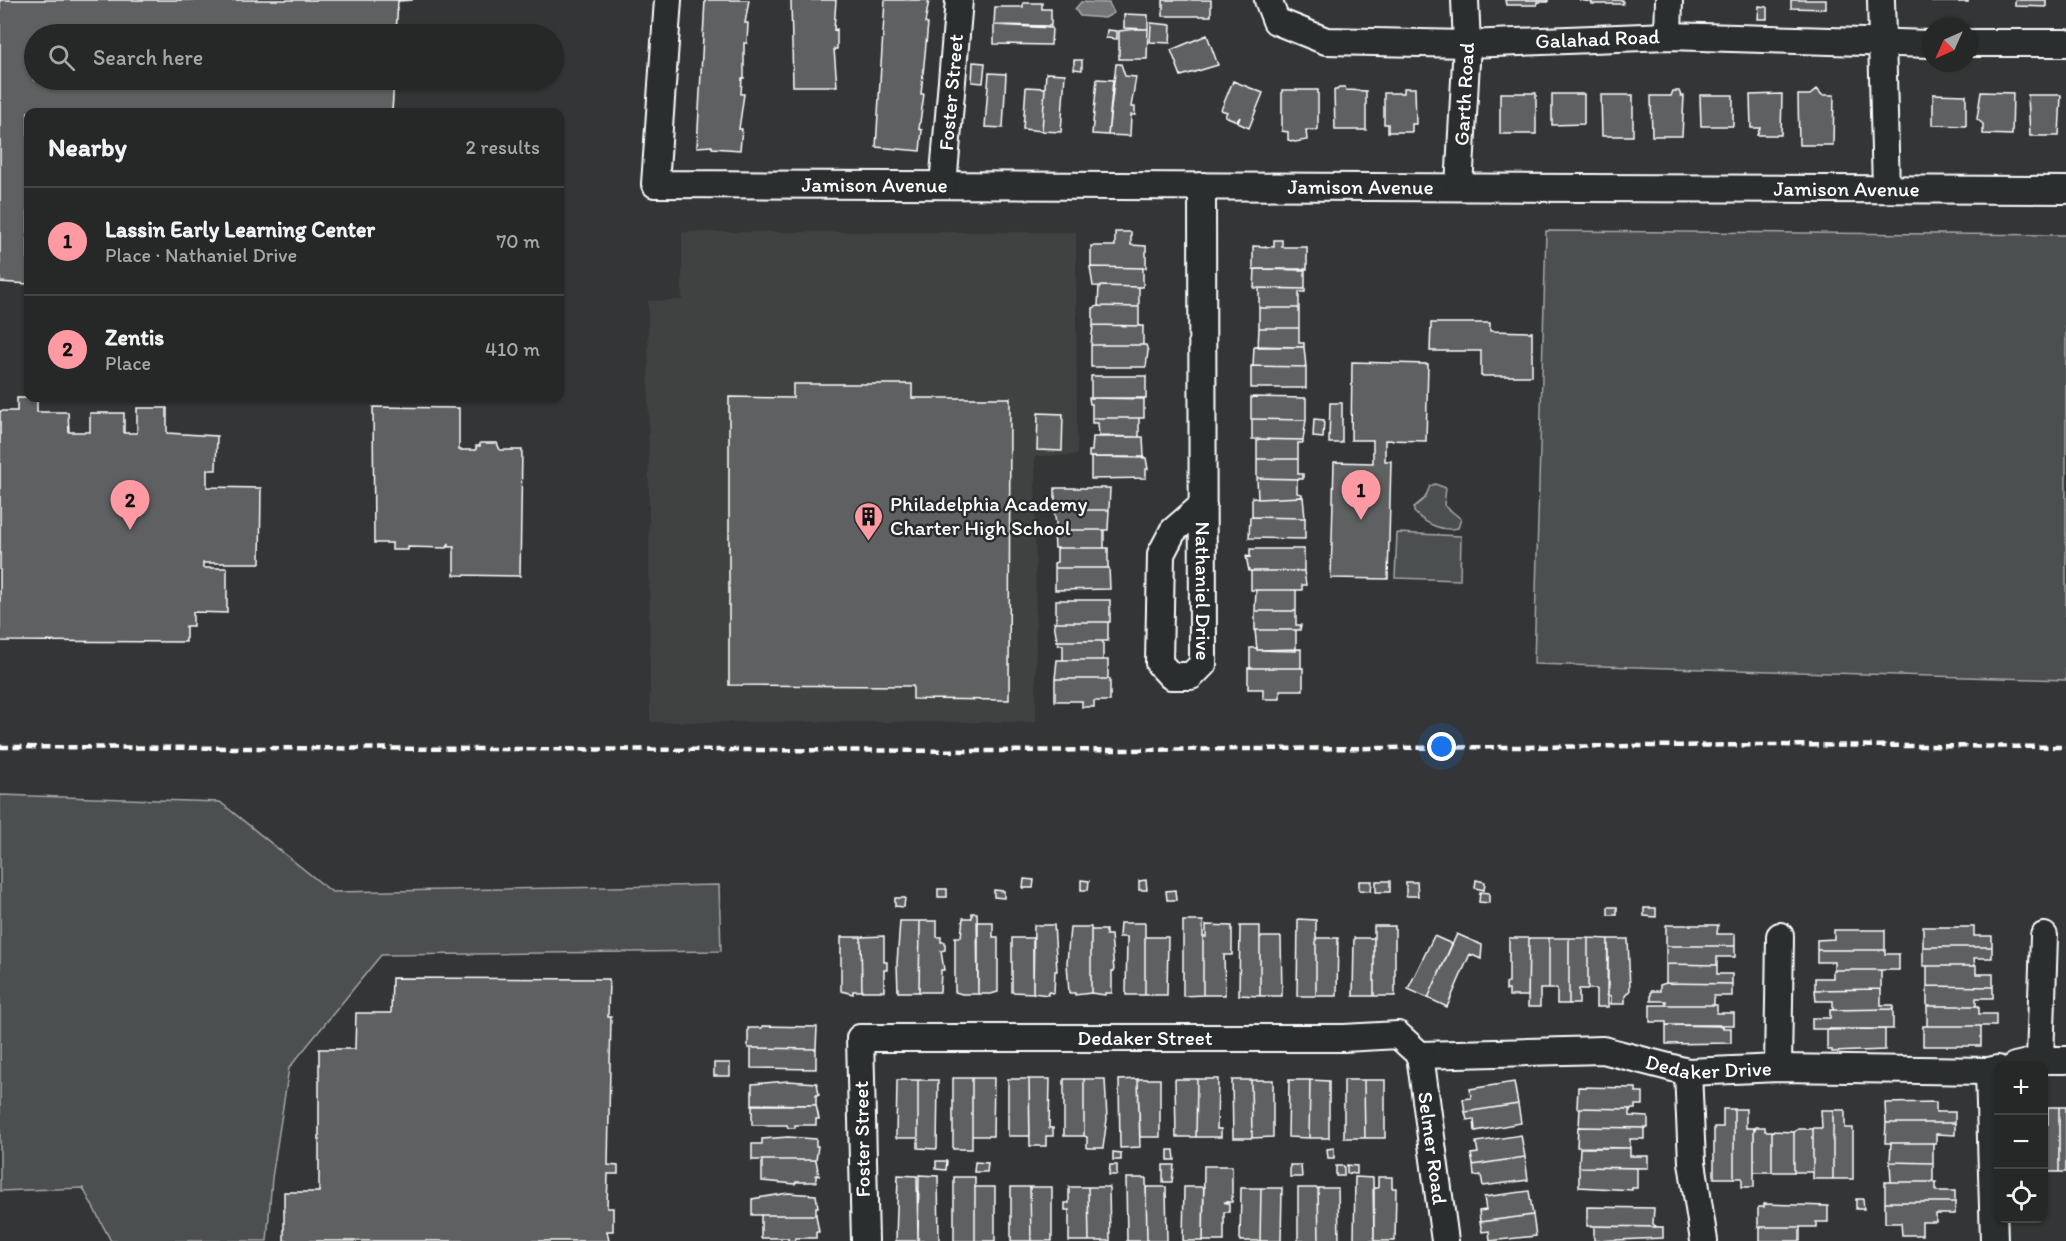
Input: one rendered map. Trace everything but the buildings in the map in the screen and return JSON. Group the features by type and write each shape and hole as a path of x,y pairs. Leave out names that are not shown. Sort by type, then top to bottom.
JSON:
{"street":[{"name":"Jamison Avenue","path":"668,0 655,184 2066,190"},
{"name":"Foster Street","path":"943,185 959,0"},
{"name":"Garth Road","path":"1459,187 1467,44 1465,0"},
{"path":"1668,36 1669,0"},
{"path":"1881,0 1880,44 1886,189"},
{"name":"Galahad Road","path":"1271,7 1276,21 1326,41 1467,44 1668,36 1922,44"},
{"path":"1976,44 2066,43"},
{"name":"Nathaniel Drive","path":"1203,186 1203,505 1203,664 1191,676 1171,676 1159,663 1161,554 1173,531 1203,505"},
{"path":"1778,1068 1780,936"},
{"path":"2028,1061 2044,936"},
{"name":"Dedaker Street","path":"860,1038 1344,1038 1398,1035 1420,1055"},
{"name":"Foster Street","path":"860,1038 865,1241"},
{"name":"Dedaker Drive","path":"1420,1055 1603,1050 1688,1072 1778,1068 1994,1070"},
{"name":"Selmer Road","path":"1420,1055 1445,1241"},
{"path":"2048,1061 2066,1060"},
{"path":"1688,1072 1692,1162 1704,1241"},
{"path":"1994,1115 1994,1241"}],"shaded area":[{"path":"1081,2 1109,3 1114,13 1105,18 1080,16 1075,9"},
{"path":"1546,231 2066,235 2066,680 1534,664"},
{"path":"682,232 1076,232 1077,455 1035,456 1036,722 650,722 648,301 682,300"},
{"path":"1435,484 1446,488 1444,505 1461,519 1458,528 1446,529 1434,526 1414,512 1414,507 1425,498 1430,486"},
{"path":"1397,533 1461,536 1460,580 1395,578"},
{"path":"0,795 220,802 332,892 719,885 721,951 381,955 289,1068 272,1178 267,1241 111,1241 83,1188 0,1191"}],"railway":[{"path":"0,747 990,751 1771,745 2066,747"}],"place":[{"name":"Lassin Early Learning Center","path":"1361,520"},
{"name":"Zentis","path":"130,530"},
{"name":"Philadelphia Academy Charter High School","path":"869,542"}]}
